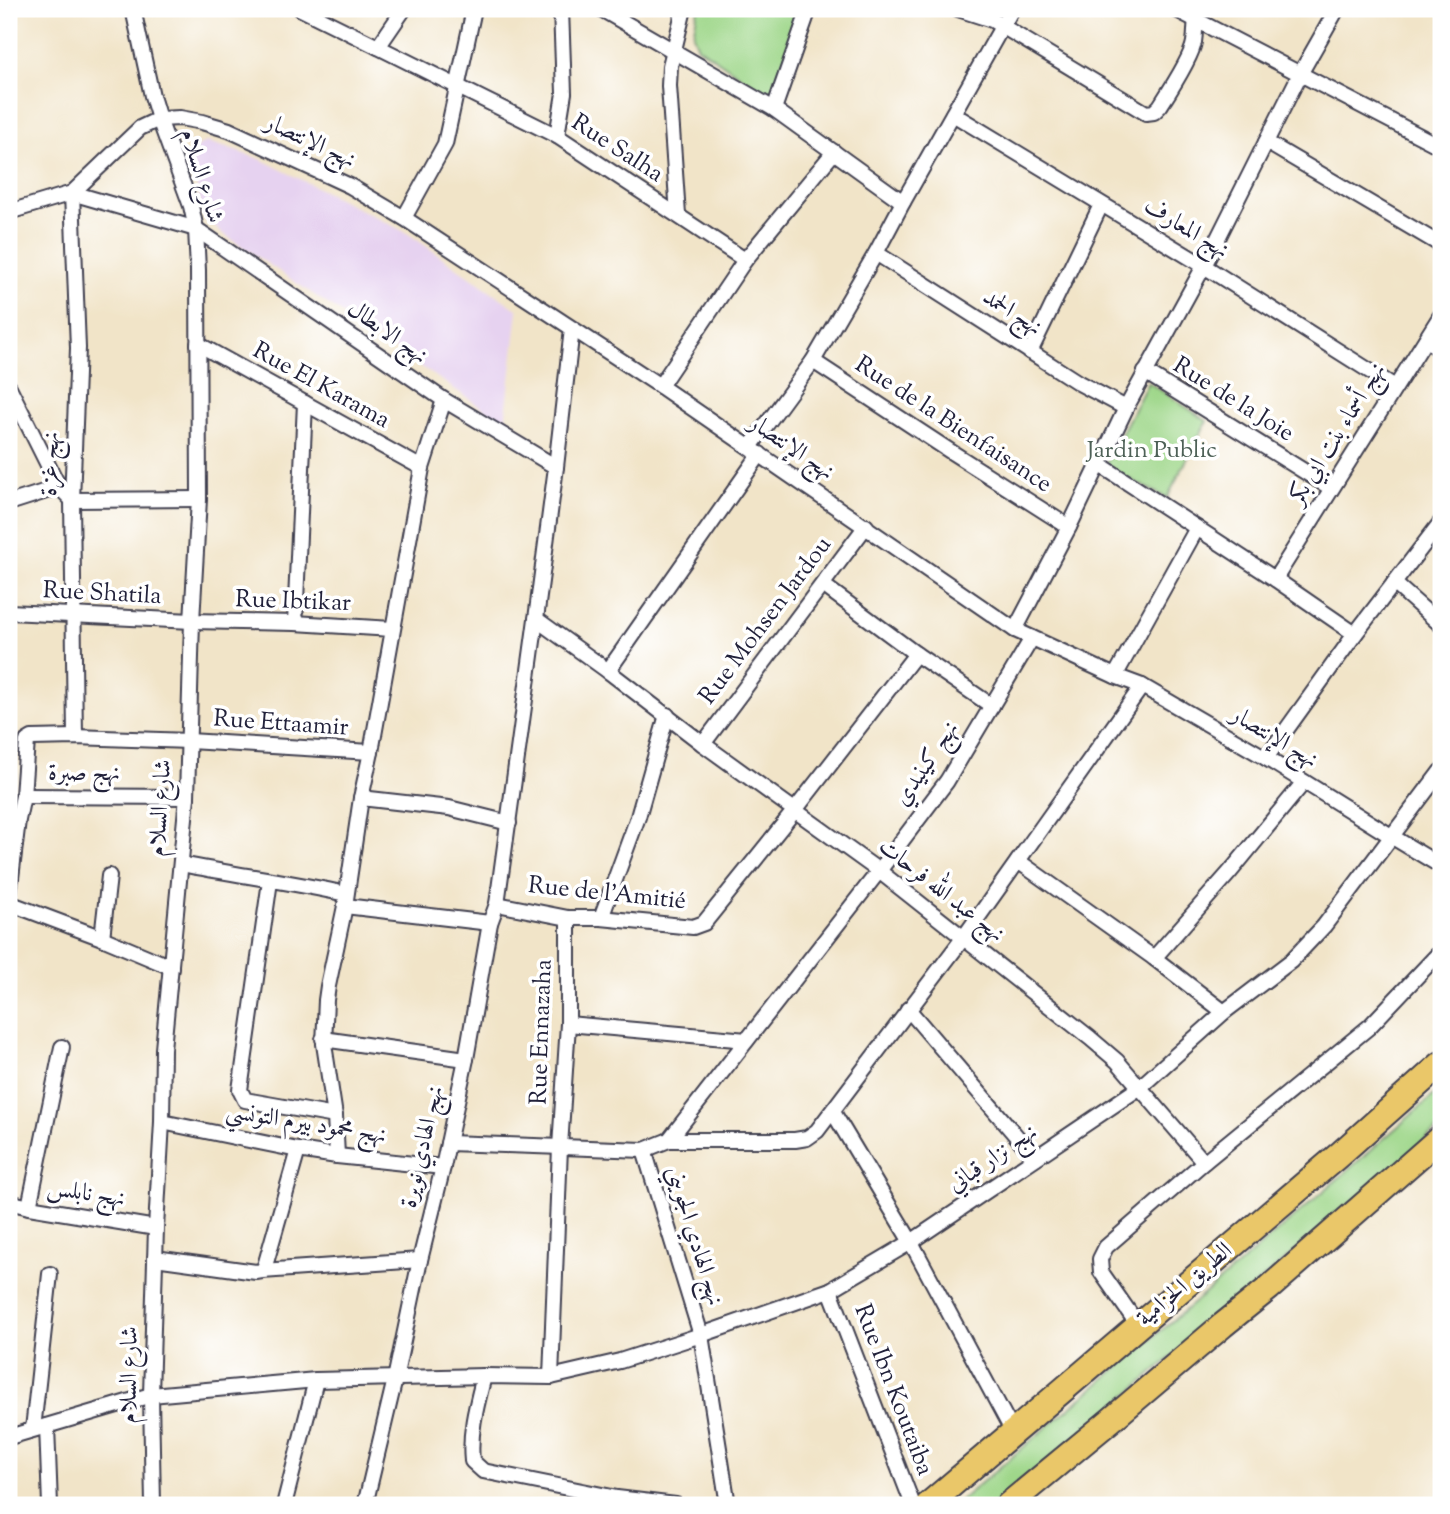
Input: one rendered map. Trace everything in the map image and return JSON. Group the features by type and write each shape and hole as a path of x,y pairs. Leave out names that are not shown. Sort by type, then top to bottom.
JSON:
{"highway":[{"name":"الطريق الحزامية","path":"928,1505 1340,1154 1441,1064"},
{"path":"1008,1505 1269,1288 1441,1137"}],"street":[{"name":"شارع السلام","path":"133,9 152,96 191,206 196,229 198,344 199,499 187,797 163,1049 156,1228 151,1395 153,1505"},
{"name":"Rue Salha","path":"301,9 557,136 745,260"},
{"path":"378,47 404,9"},
{"path":"404,218 445,144 474,9"},
{"path":"557,136 564,93 561,9"},
{"path":"601,9 774,109 903,202"},
{"path":"678,215 669,86 673,50 684,9"},
{"path":"774,109 809,9"},
{"path":"958,9 1003,26 1146,113 1154,112 1160,106 1191,53 1195,43 1196,14"},
{"path":"608,671 813,361 1012,9"},
{"path":"1175,9 1196,14 1300,74 1441,148"},
{"path":"1015,630 1069,527 1126,408 1204,266 1300,74 1337,9"},
{"name":"نهج المعارف","path":"953,114 1204,266 1395,387"},
{"path":"9,212 72,192 140,128 159,119"},
{"name":"نهج الإنتصار","path":"159,119 202,121 229,130 350,186 404,218 660,386 1015,630 1142,686 1266,758 1441,866"},
{"path":"1266,142 1441,245"},
{"path":"660,386 745,260 834,152"},
{"name":"نهج الابطال","path":"72,192 196,229 444,400 556,467"},
{"name":"نهج غزة","path":"72,192 78,348 72,500 75,737"},
{"path":"1030,352 1101,205"},
{"name":"نهج الحمد","path":"876,253 1079,383 1126,408"},
{"name":"نهج أسماء بنت ابي بكر","path":"1275,579 1441,315"},
{"path":"497,904 572,329"},
{"path":"1426,339 1441,351"},
{"name":"Rue El Karama","path":"198,344 422,468"},
{"name":"Rue de la Bienfaisance","path":"813,361 1069,527"},
{"name":"Rue de la Joie","path":"1145,373 1331,488"},
{"path":"9,387 59,487 72,500 199,499"},
{"path":"337,1156 335,1116 323,1039 328,986 346,900 361,798 422,468 444,400"},
{"path":"295,623 304,403"},
{"path":"1099,464 1354,634"},
{"path":"9,503 59,487"},
{"path":"1266,758 1354,634 1441,522"},
{"name":"Rue Mohsen Jardou","path":"703,744 866,526"},
{"path":"1115,676 1197,528"},
{"path":"1394,583 1441,625"},
{"path":"823,585 992,706"},
{"name":"Rue Shatila","path":"9,612 192,621"},
{"name":"نهج عبد الله فرحات","path":"536,619 879,871 1090,1038 1117,1061 1204,1162"},
{"name":"Rue Ibtikar","path":"192,621 295,623 392,629"},
{"name":"نهج كينيدي","path":"669,1140 947,781 1031,638"},
{"name":"Rue de l'Amitié","path":"490,923 497,904 568,918 601,918 693,927 704,923 796,810 916,654"},
{"path":"448,1143 644,1150 669,1140 807,1138 834,1112 964,937 1142,686"},
{"path":"601,918 638,817 667,715"},
{"name":"Rue Ettaamir","path":"23,796 27,741 33,738 189,741 371,752"},
{"name":"نهج نزار قباني","path":"9,1437 151,1395 316,1380 551,1377 620,1361 830,1290 911,1242 1139,1088 1224,1012 1291,961 1324,926 1441,771"},
{"path":"1154,958 1230,873 1304,782"},
{"path":"9,895 13,819 23,796"},
{"name":"نهج صبرة","path":"23,796 187,797"},
{"path":"361,798 449,808 509,823"},
{"path":"1018,860 1224,1012"},
{"path":"181,864 303,885 346,900 490,923"},
{"path":"102,938 109,876"},
{"path":"270,881 240,1090 245,1100 335,1116"},
{"path":"9,903 171,967"},
{"name":"Rue Ennazaha","path":"551,1377 568,1024 568,918"},
{"name":"نهج الهادي نويرة","path":"365,1505 443,1167 466,1059 490,923"},
{"path":"1138,1325 1101,1272 1100,1259 1106,1247 1204,1162 1369,1027 1441,951"},
{"path":"908,1009 1035,1158"},
{"path":"568,1024 747,1040"},
{"path":"323,1039 466,1059"},
{"path":"29,1208 62,1047"},
{"path":"834,1112 911,1242 1013,1432"},
{"name":"نهج محمود بيرم التونسي","path":"162,1122 298,1150 443,1167"},
{"path":"262,1271 298,1150"},
{"name":"نهج الهادي الجويني","path":"644,1150 701,1335"},
{"name":"نهج نابلس","path":"9,1202 29,1208 156,1228"},
{"path":"155,1258 256,1272 420,1260"},
{"path":"50,1274 40,1428 50,1505"},
{"name":"Rue Ibn Koutaiba","path":"830,1290 913,1505"},
{"path":"701,1335 727,1505"},
{"path":"484,1376 471,1429 470,1446 472,1461 483,1471 617,1498 676,1505"},
{"path":"284,1505 316,1380"}],"shaded area":[{"path":"208,142 260,159 407,233 518,310 505,423 219,231 207,217 201,204 191,163 195,150"}],"green space":[{"path":"698,9 802,9 773,90 764,92 698,47 693,35"},
{"name":"Jardin Public","path":"1148,382 1207,421 1167,498 1104,467"},
{"path":"1441,1089 1441,1126 1069,1445 996,1505 955,1505 1241,1263"}]}
